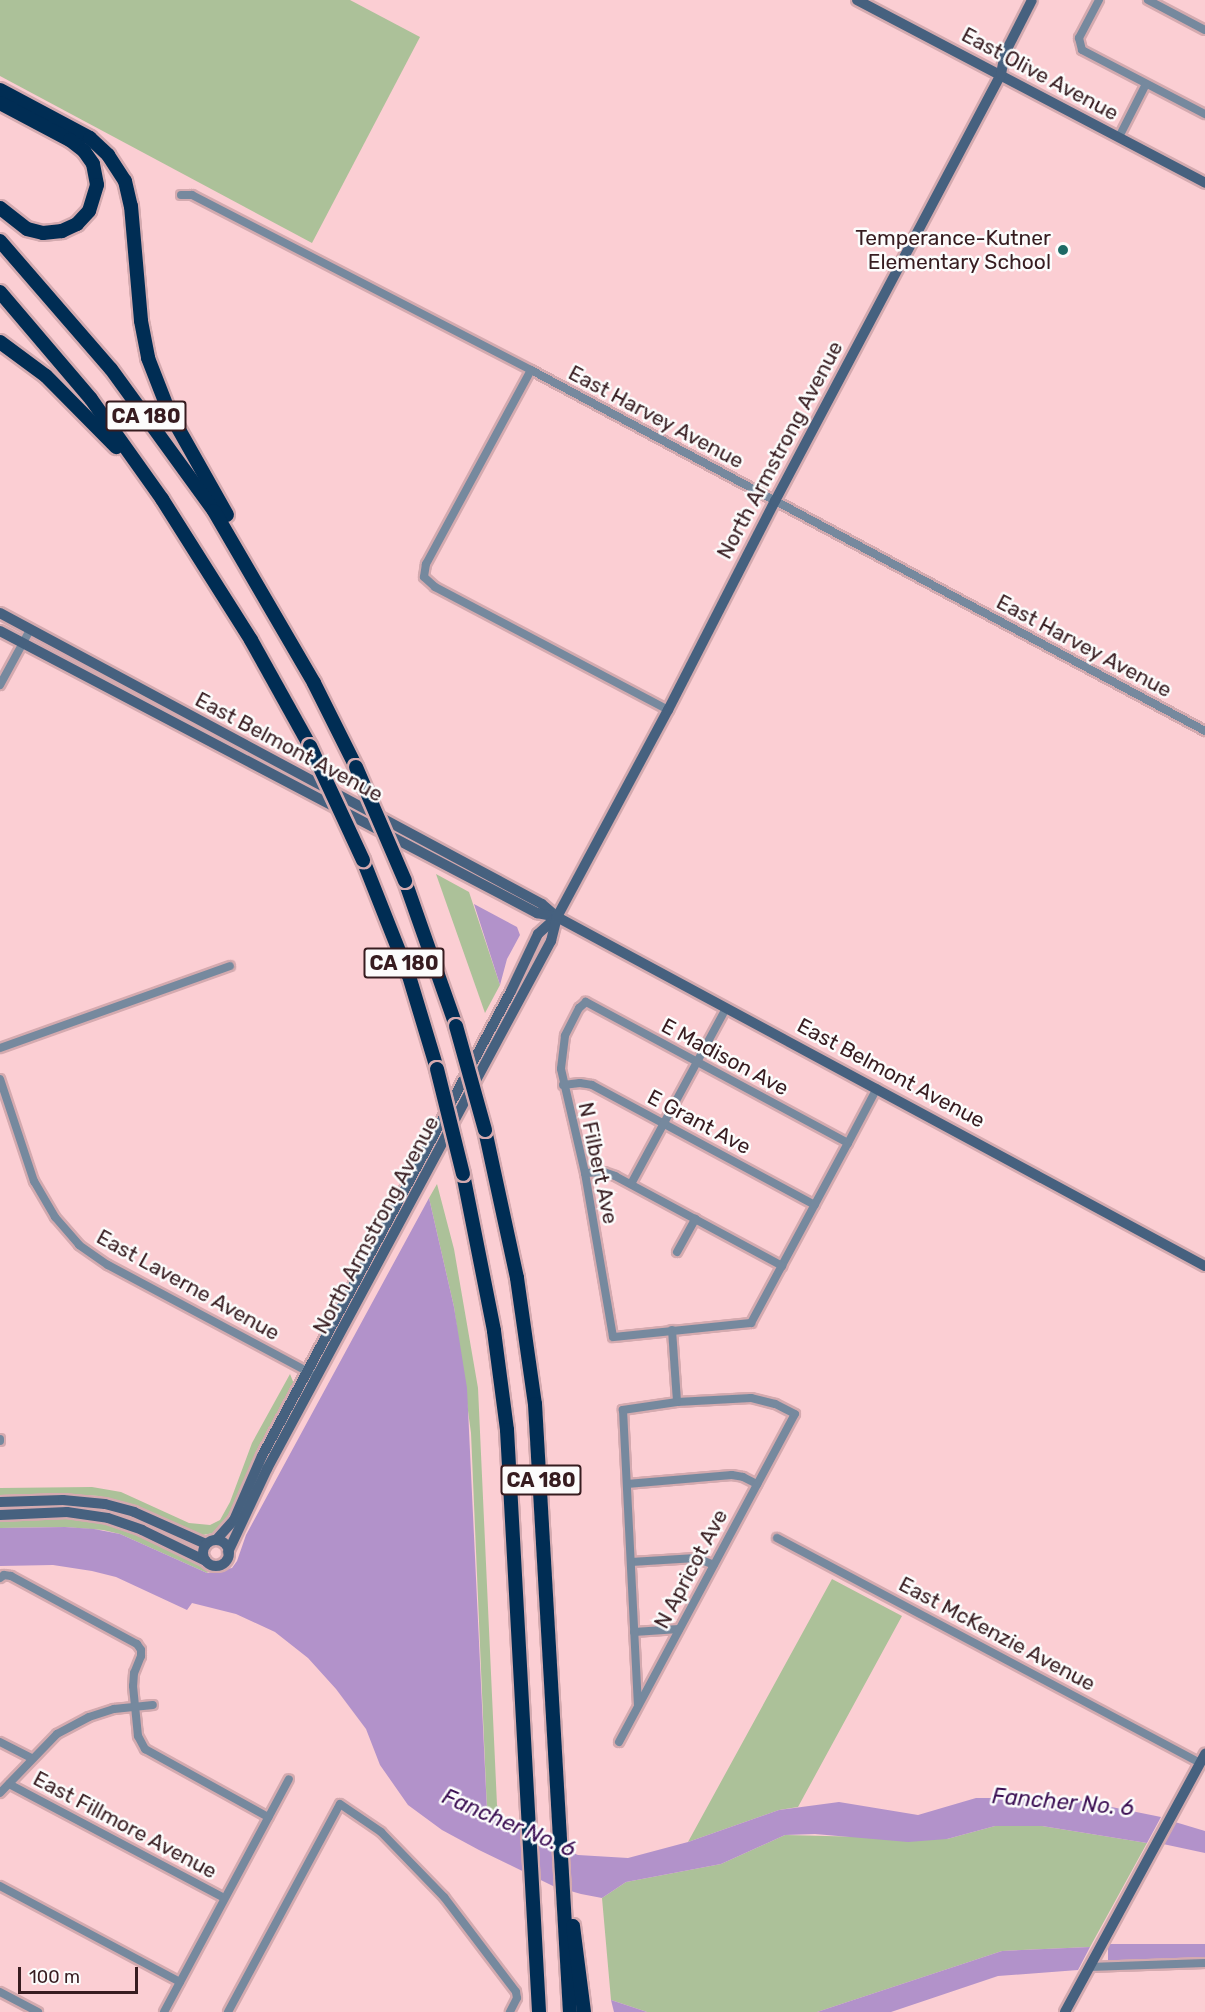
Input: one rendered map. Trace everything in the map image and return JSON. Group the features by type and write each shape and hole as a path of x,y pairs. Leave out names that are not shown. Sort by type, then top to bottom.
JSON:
{"highway":[{"path":"0,90 90,138 108,155 125,181 131,206 141,321 154,375 181,434 251,560 271,606"},
{"path":"0,103 64,137 84,151 93,164 97,185 89,211 77,224 62,231 43,232 27,229 0,208"},
{"name":"CA 180","path":"0,241 83,334 173,452 214,511 271,606 356,767 405,881 456,1026 486,1130 517,1278 535,1404 544,1529 562,1903 570,2012"},
{"name":"CA 180","path":"0,292 91,399 191,543 252,640 310,746 363,860 409,976 437,1069 463,1174 494,1332 507,1430 517,1586 527,1820 540,2012"},
{"path":"0,342 46,376 96,424 191,543"},
{"path":"562,1903 573,1924 584,2012"}],"main road":[{"name":"East Olive Avenue","path":"857,0 1205,183"},
{"name":"North Armstrong Avenue","path":"228,1552 312,1374 511,991 538,934 557,917 668,710 775,501 1001,74 1005,53 1032,0"},
{"name":"East Belmont Avenue","path":"0,613 542,904 557,917 1205,1266"},
{"name":"East Belmont Avenue","path":"0,631 537,913 557,917"},
{"name":"North Armstrong Avenue","path":"211,1542 234,1520 262,1456 312,1374"},
{"path":"0,1502 63,1500 105,1504 134,1512 211,1542 226,1545 228,1552 226,1561 219,1565 151,1534 108,1518 67,1512 0,1515"},
{"path":"206,1561 202,1551 211,1542"},
{"path":"1065,2012 1202,1758"}],"street":[{"path":"1099,0 1079,38 1082,50 1205,114"},
{"path":"1148,0 1205,30"},
{"path":"1119,137 1146,84"},
{"name":"East Harvey Avenue","path":"182,195 192,195 531,370 1205,731"},
{"path":"531,370 426,564 424,577 435,587 668,710"},
{"path":"0,685 30,630"},
{"path":"0,1048 230,966"},
{"name":"E Madison Ave","path":"586,1002 848,1143"},
{"name":"N Filbert Ave","path":"586,1002 575,1014 565,1036 561,1069 585,1173 613,1337 672,1330"},
{"path":"631,1184 726,1008"},
{"name":"East Laverne Avenue","path":"0,1079 34,1181 55,1217 79,1245 108,1265 312,1374"},
{"name":"E Grant Ave","path":"563,1085 580,1083 592,1085 815,1205"},
{"path":"638,1705 623,1410 677,1402 672,1330 751,1323 877,1088"},
{"path":"585,1173 604,1172 631,1184 782,1266"},
{"path":"677,1252 695,1219"},
{"name":"N Apricot Ave","path":"619,1742 795,1414 775,1404 751,1398 677,1402"},
{"path":"627,1485 732,1475 742,1476 757,1484"},
{"name":"East McKenzie Avenue","path":"777,1538 1202,1758"},
{"path":"631,1562 696,1558 714,1565"},
{"path":"2,1577 11,1576 137,1644 141,1650 134,1673 138,1736 145,1749 268,1817"},
{"path":"634,1632 679,1629"},
{"path":"0,1793 57,1734 89,1717 136,1705 153,1705"},
{"name":"East Fillmore Avenue","path":"0,1742 32,1758"},
{"path":"164,2012 289,1779"},
{"name":"East Fillmore Avenue","path":"9,1784 224,1898"},
{"path":"228,2012 340,1804 381,1832 444,1897 516,1992 517,1998 510,2012"},
{"path":"0,1886 180,1982"},
{"path":"1089,1967 1205,1963"},
{"path":"0,1992 38,2012"}],"green space":[{"path":"0,0 350,0 420,37 312,243 0,76"},
{"path":"436,874 469,892 500,985 485,1013"},
{"path":"437,1184 454,1249 478,1388 497,1805 503,1820 487,1811 471,1433 454,1307 429,1198"},
{"path":"290,1374 294,1384 256,1455 248,1479 227,1523 214,1533 197,1536 139,1507 99,1496 63,1494 0,1496 0,1488 92,1487 121,1492 189,1523 210,1525 220,1520 230,1502 252,1443"},
{"path":"70,1518 107,1522 189,1557 210,1570 207,1573 120,1534 103,1530 65,1527 0,1528 0,1520"},
{"path":"832,1579 902,1616 798,1807 779,1810 688,1842"},
{"path":"995,1826 1042,1826 1147,1843 1090,1947 1002,1951 817,2012 647,2012 611,2000 602,1898 626,1882 721,1864 785,1835 947,1839"}],"water":[{"path":"474,904 517,927 520,935 507,959 500,985"},
{"name":"Fancher No. 6","path":"429,1198 454,1307 467,1388 487,1811 551,1844 578,1855 628,1858 688,1842 779,1810 839,1802 918,1815 976,1798 1067,1798 1161,1817 1147,1843 1042,1826 995,1826 947,1839 908,1842 815,1834 785,1835 721,1864 626,1882 602,1898 581,1894 553,1886 479,1850 442,1830 408,1805 380,1765 366,1729 336,1689 308,1658 275,1632 236,1614 192,1603 187,1610 116,1577 92,1571 53,1565 0,1566 0,1528 65,1527 120,1534 207,1573 232,1568 237,1561 246,1535"},
{"path":"1175,1822 1205,1831 1205,1853 1163,1844"},
{"path":"1108,1944 1205,1944 1205,1964 1108,1964"},
{"path":"1090,1947 1078,1970 998,1976 891,2012 817,2012 1002,1951"},
{"path":"611,2000 647,2012 614,2012"}],"place":[{"name":"Temperance-Kutner Elementary School","path":"1063,250"}]}
